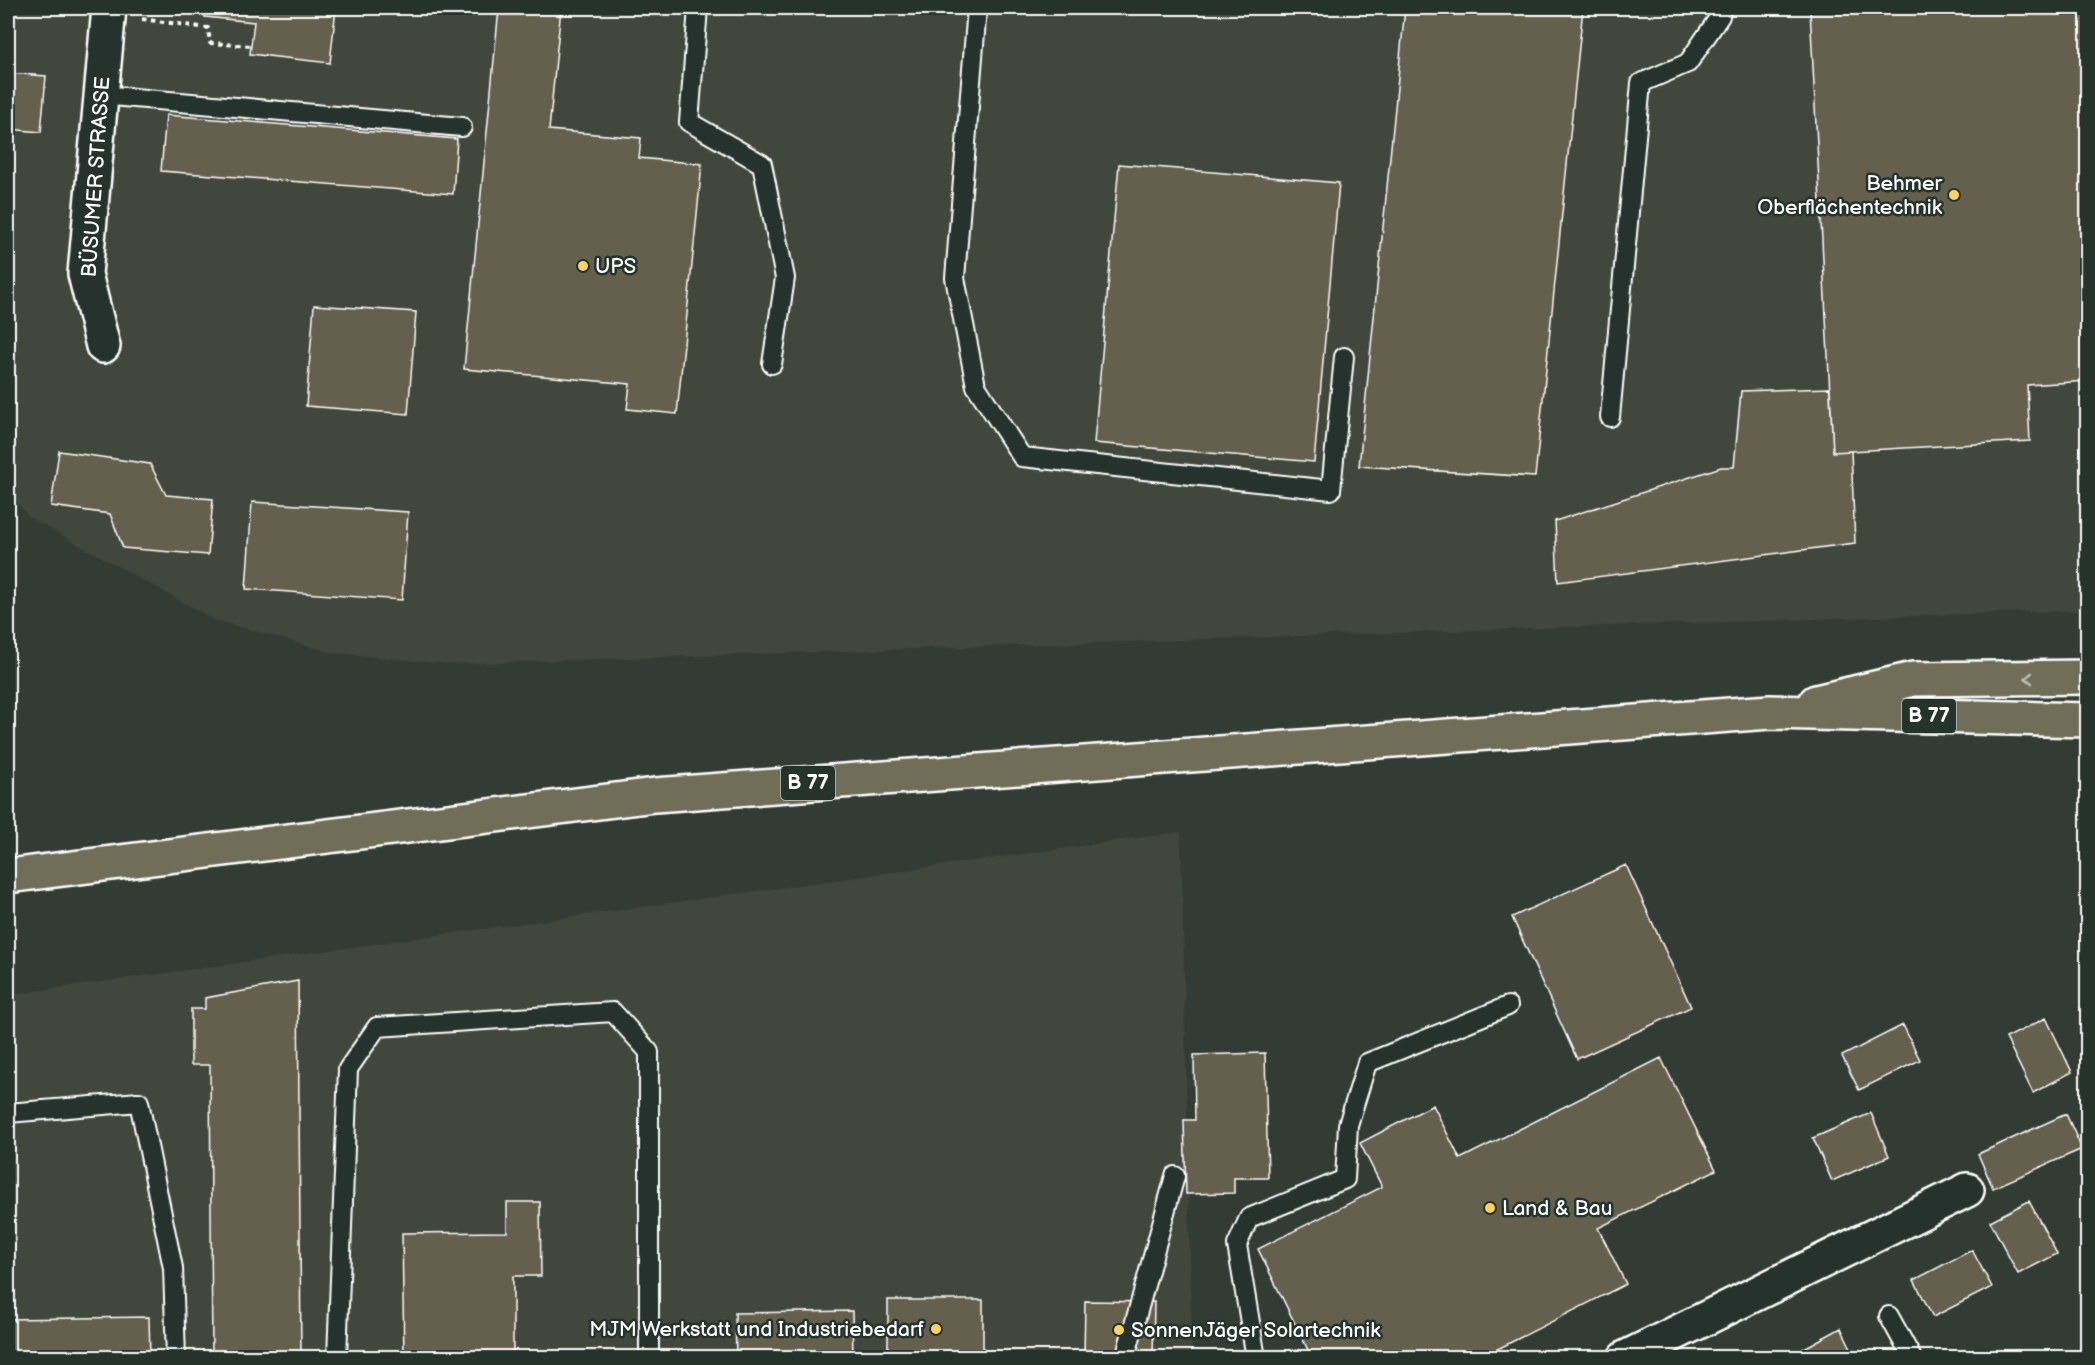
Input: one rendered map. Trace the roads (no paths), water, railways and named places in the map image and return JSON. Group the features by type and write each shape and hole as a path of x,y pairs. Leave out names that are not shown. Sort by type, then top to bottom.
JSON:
{"main road":[{"path":"1770,712 1913,679 2088,677"},
{"name":"B 77","path":"8,876 655,795 1770,712 2088,720"}],"street":[{"name":"BÜSUMER STRASSE","path":"102,346 85,274 109,11"},
{"path":"1625,1358 1967,1190"}],"lane":[{"path":"698,8 689,122 762,164 785,278 772,364"},
{"path":"977,8 955,278 976,386 1022,457 1331,490 1344,357"},
{"path":"1610,417 1641,83 1688,63 1720,16 1721,8"},
{"path":"101,94 462,127"},
{"path":"1256,1358 1238,1245 1249,1218 1345,1179 1348,1125 1367,1063 1508,1006"},
{"path":"337,1358 348,1069 377,1027 614,1012 649,1052 650,1358"},
{"path":"8,1113 139,1102 173,1268 176,1358"},
{"path":"1125,1358 1175,1176"},
{"path":"1889,1316 1912,1358"}],"place":[{"name":"Behmer Oberflächentechnik","path":"1954,195"},
{"name":"UPS","path":"583,266"},
{"name":"Land & Bau","path":"1490,1208"},
{"name":"MJM Werkstatt und Industriebedarf","path":"936,1329"},
{"name":"SonnenJäger Solartechnik","path":"1119,1330"}]}
